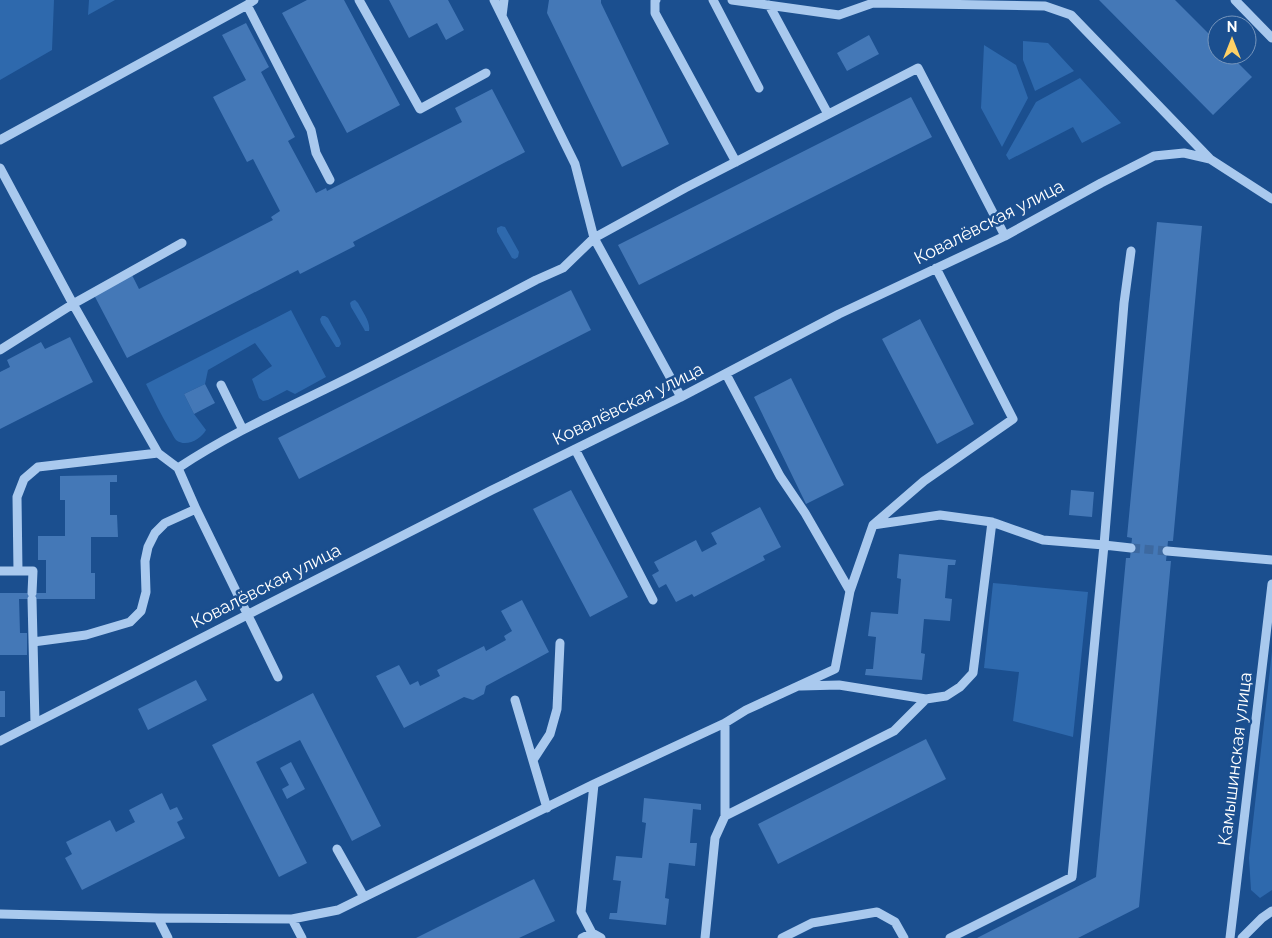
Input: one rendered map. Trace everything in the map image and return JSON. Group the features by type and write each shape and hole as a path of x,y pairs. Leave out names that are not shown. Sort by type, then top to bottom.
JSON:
{"street":[{"path":"359,0 420,109 486,73"},
{"path":"494,0 575,164 594,238 681,397"},
{"path":"502,16 504,0"},
{"path":"656,0 655,13 736,162"},
{"path":"713,0 759,88"},
{"path":"732,0 840,15 873,2 1044,6 1071,15 1210,159"},
{"path":"1236,0 1272,38"},
{"path":"0,140 250,3 311,130 316,153 330,180"},
{"path":"770,5 828,114"},
{"path":"178,468 203,451 243,430 359,373 536,280 563,268 594,238 918,68 1005,236"},
{"name":"Ковалёвская улица","path":"0,741 492,490 681,397 839,314 1005,236 1093,187 1154,156 1184,153 1210,159 1272,200"},
{"path":"0,168 73,304 158,453 178,468 196,510 278,677"},
{"path":"0,350 73,304 182,243"},
{"path":"950,938 1072,877 1104,546 1124,302 1131,251"},
{"path":"0,914 292,919 338,910 594,784 725,723 746,710 835,669 850,591 873,525 924,480 1013,419 936,268"},
{"path":"726,374 780,476 805,513 850,591"},
{"path":"221,386 243,430"},
{"path":"575,449 653,600"},
{"path":"18,571 17,496 24,479 38,467 158,453"},
{"path":"33,642 86,635 130,622 141,611 146,592 145,561 148,547 155,533 165,523 196,510"},
{"path":"873,525 940,515 992,522 1043,540 1131,548"},
{"path":"795,687 839,686 926,699 946,696 960,687 973,672 992,522"},
{"path":"1167,551 1272,560"},
{"path":"0,571 33,571 35,723"},
{"name":"Камышинская улица","path":"1230,938 1272,584"},
{"path":"533,760 550,734 557,709 560,643"},
{"path":"725,816 894,731 926,699"},
{"path":"515,700 547,808"},
{"path":"705,938 715,838 725,816 725,723"},
{"path":"594,784 580,912 592,933 601,938"},
{"path":"337,848 364,898"},
{"path":"1242,938 1272,911"},
{"path":"782,938 812,923 877,912 895,922 904,938"},
{"path":"158,918 168,938"},
{"path":"292,919 302,938"},
{"path":"582,938 592,933"}],"shaded area":[{"path":"0,0 54,0 52,50 0,80"},
{"path":"89,0 115,0 88,15"},
{"path":"1023,41 1048,43 1074,71 1035,91 1023,60"},
{"path":"984,45 1016,65 1028,98 1002,147 981,108"},
{"path":"1080,78 1121,123 1082,143 1073,127 1009,160 1006,155 1036,102"},
{"path":"505,227 519,252 518,257 515,259 512,258 497,232 497,228"},
{"path":"355,300 367,320 369,331 365,331 351,307 350,303"},
{"path":"291,310 326,377 295,394 287,390 263,401 259,398 252,379 272,366 255,343 208,370 205,384 184,394 194,414 206,430 201,436 189,443 176,440 146,384"},
{"path":"322,316 328,318 340,340 341,344 339,347 336,347 321,323 320,319"},
{"path":"993,583 1088,592 1073,737 1013,721 1019,672 984,668"},
{"path":"1272,651 1272,890 1260,898 1251,890 1249,858"}],"building":[{"path":"307,0 344,0 400,105 347,133 282,13"},
{"path":"389,0 448,0 464,30 446,40 437,23 409,38"},
{"path":"549,0 601,0 669,144 622,167 547,13"},
{"path":"1099,0 1175,0 1207,32 1207,65 1240,65 1252,77 1213,115"},
{"path":"246,23 269,67 261,72 295,137 288,141 316,193 326,188 327,191 462,122 455,108 492,89 525,152 353,242 355,246 300,274 298,270 127,358 94,295 132,275 139,289 273,220 271,217 280,211 253,159 247,162 213,97 246,80 222,35"},
{"path":"869,35 879,54 847,71 837,53"},
{"path":"911,97 932,137 639,285 618,245"},
{"path":"1157,222 1202,226 1173,541 1168,541 1166,561 1171,561 1139,907 1078,938 977,938 1096,877 1126,558 1130,558 1132,538 1127,537"},
{"path":"571,290 591,330 299,479 278,438"},
{"path":"920,319 974,424 937,444 882,339"},
{"path":"70,337 93,382 0,429 0,372 10,367 7,360 41,342 45,349"},
{"path":"791,378 844,485 806,504 754,397"},
{"path":"205,384 215,403 194,414 184,394"},
{"path":"117,475 117,482 110,482 110,515 117,515 118,537 91,537 91,573 95,573 95,599 19,599 20,633 27,633 27,655 0,655 0,593 46,593 46,560 38,560 38,536 65,536 65,500 60,500 60,476"},
{"path":"571,490 628,597 590,617 533,509"},
{"path":"1071,490 1094,492 1092,517 1069,515"},
{"path":"760,507 781,547 763,556 765,560 694,597 692,594 676,602 666,584 659,588 652,575 659,571 654,562 696,540 702,552 717,544 711,533"},
{"path":"899,554 956,560 955,565 948,565 945,598 952,599 950,621 924,619 921,653 925,654 922,680 865,675 866,669 873,669 876,637 868,636 871,612 898,614 901,579 897,578"},
{"path":"522,600 549,652 486,686 484,694 473,700 464,697 404,728 376,676 399,665 410,685 418,681 420,686 440,676 437,670 484,646 486,651 506,640 504,636 512,631 501,611"},
{"path":"196,680 207,700 148,730 138,709"},
{"path":"0,691 5,691 5,717 0,717"},
{"path":"313,693 381,826 352,841 300,740 256,762 307,863 279,877 212,745"},
{"path":"926,739 946,779 778,864 758,824"},
{"path":"291,762 305,789 287,799 282,789 289,785 280,768"},
{"path":"162,793 170,810 177,807 183,819 177,822 185,838 82,890 65,858 72,854 66,842 110,820 116,832 135,822 129,810"},
{"path":"644,798 701,804 701,810 693,809 690,843 697,843 695,866 669,863 665,898 669,899 666,925 609,919 610,913 617,913 621,881 613,880 616,856 642,858 646,823 642,822"},
{"path":"534,879 555,921 519,938 416,938"}],"tunnel":[{"path":"1131,548 1167,551"}]}
